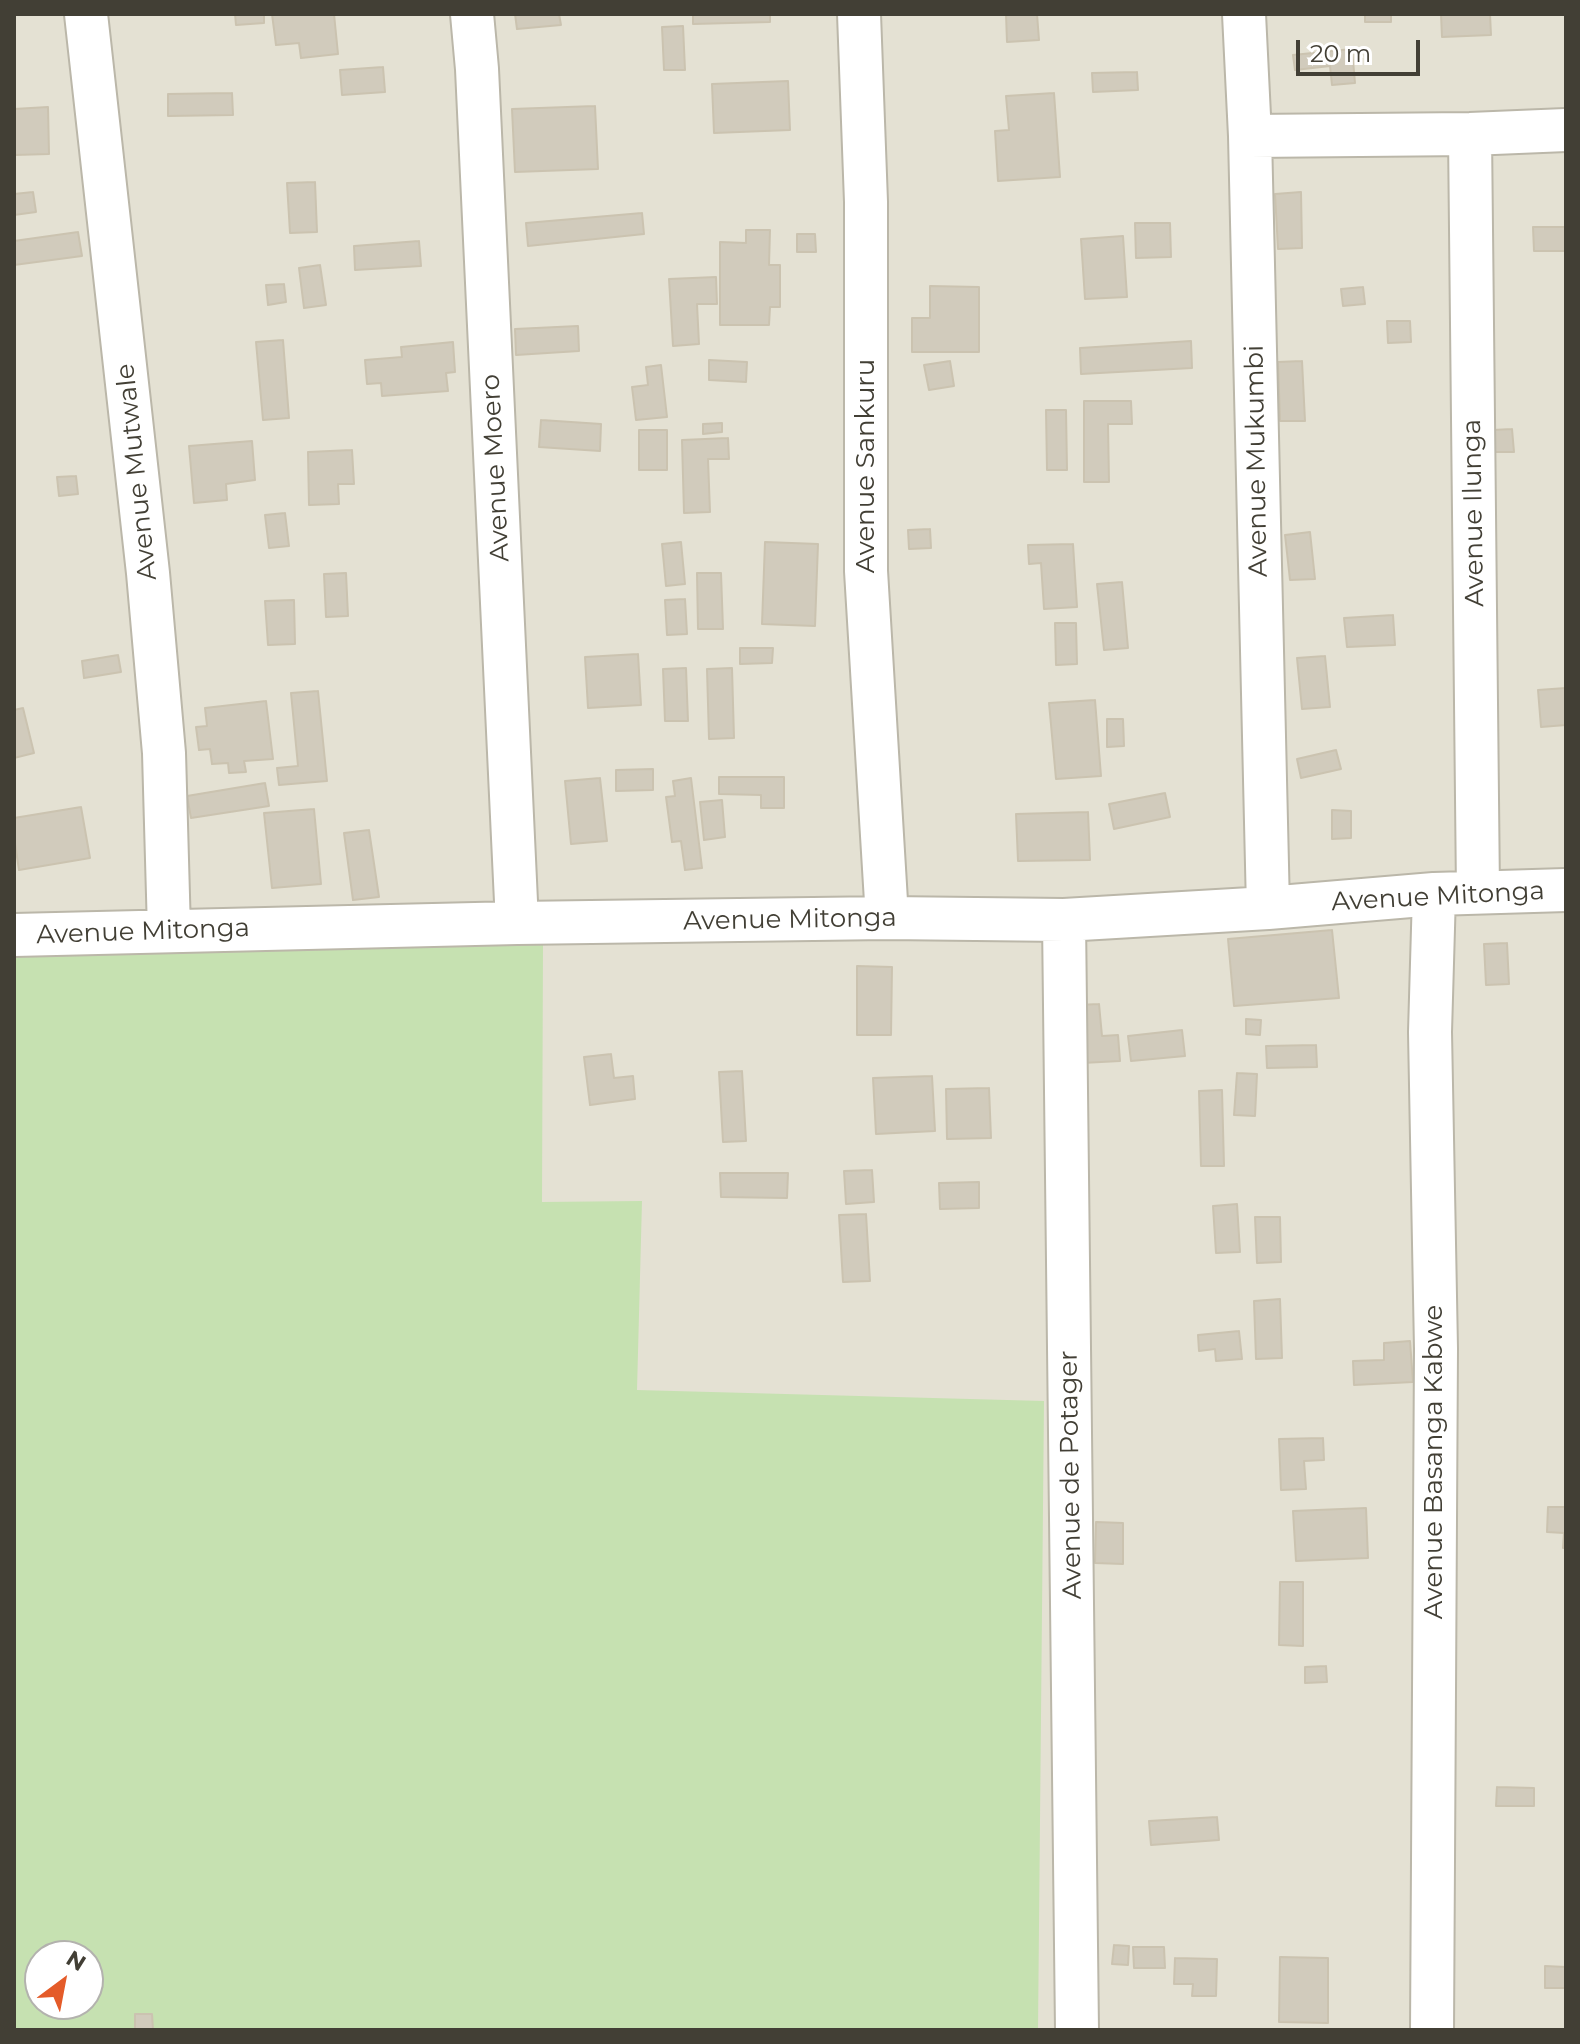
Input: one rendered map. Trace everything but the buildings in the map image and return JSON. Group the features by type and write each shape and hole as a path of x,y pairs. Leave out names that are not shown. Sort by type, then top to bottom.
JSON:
{"street":[{"name":"Avenue Mutwale","path":"86,14 149,588 164,753 169,931"},
{"name":"Avenue Moero","path":"472,14 478,85 517,923"},
{"name":"Avenue Sankuru","path":"859,14 866,202 866,571 887,918"},
{"name":"Avenue Mukumbi","path":"1244,14 1250,136 1268,908"},
{"path":"1250,136 1566,130"},
{"name":"Avenue Ilunga","path":"1470,134 1478,892"},
{"name":"Avenue Mitonga","path":"14,935 517,923 887,918 1064,920 1434,894 1566,890"},
{"name":"Avenue Basanga Kabwe","path":"1432,2030 1436,1349 1430,1032 1434,894"},
{"name":"Avenue de Potager","path":"1064,920 1077,2030"}],"shaded area":[{"path":"14,14 1566,14 1566,2030 14,2030"}],"green space":[{"path":"543,944 542,1202 642,1201 637,1390 1044,1401 1038,2030 14,2030 14,956"}]}
